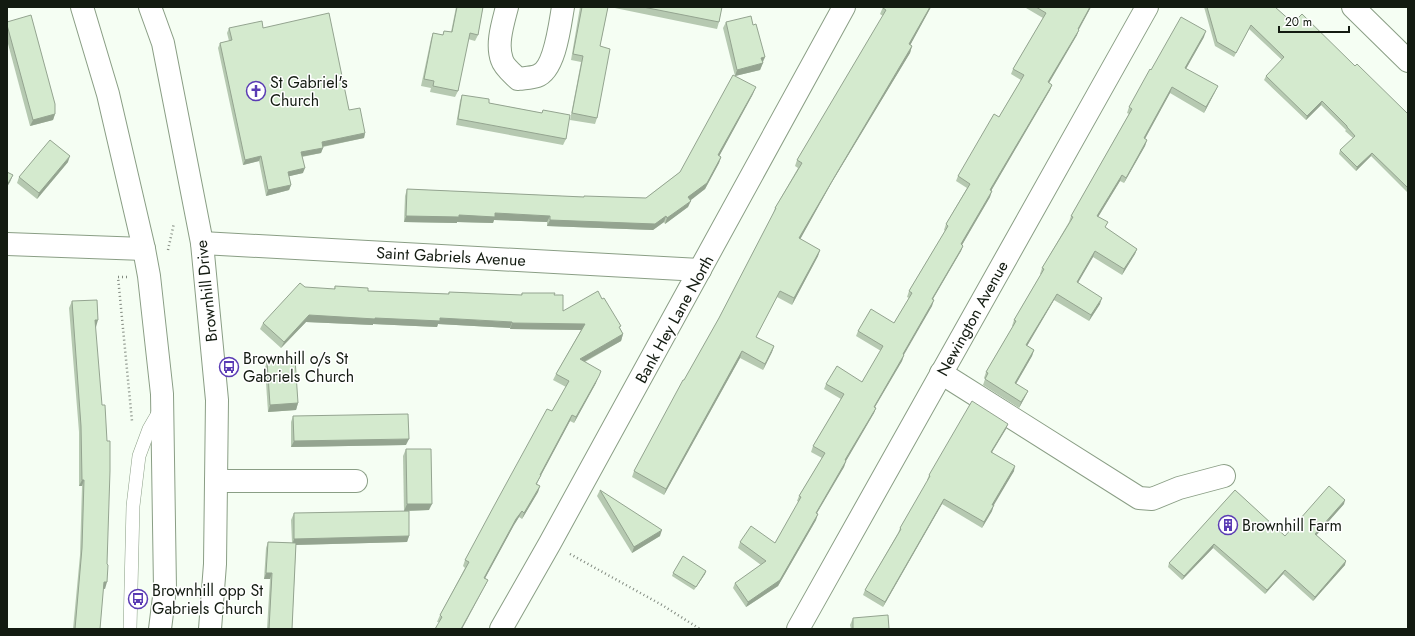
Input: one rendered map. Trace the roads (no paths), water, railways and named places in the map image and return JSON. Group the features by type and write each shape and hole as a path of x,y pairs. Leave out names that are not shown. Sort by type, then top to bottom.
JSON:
{"main road":[{"path":"82,7 108,94 149,276 162,394 165,589 160,629"},
{"path":"507,7 502,26 500,48 502,61 518,80 538,76 550,63 558,36 563,7"},
{"name":"Bank Hey Lane North","path":"501,629 550,543 844,7"},
{"name":"Newington Avenue","path":"798,629 1147,7"},
{"path":"1353,7 1408,61"},
{"name":"Brownhill Drive","path":"154,8 163,43 202,243 217,400 215,564 210,629"},
{"name":"Saint Gabriels Avenue","path":"202,243 700,270"},
{"path":"7,244 144,249"},
{"path":"941,373 1139,498 1152,499 1179,488 1224,476"},
{"path":"216,481 356,481"}],"lane":[{"path":"130,629 133,506 139,456 149,429 162,406"}],"place":[{"name":"St Gabriel's Church","path":"256,91"},
{"name":"Brownhill o/s St Gabriels Church","path":"229,367"},
{"name":"Brownhill Farm","path":"1228,525"},
{"name":"Brownhill opp St Gabriels Church","path":"138,599"}]}
